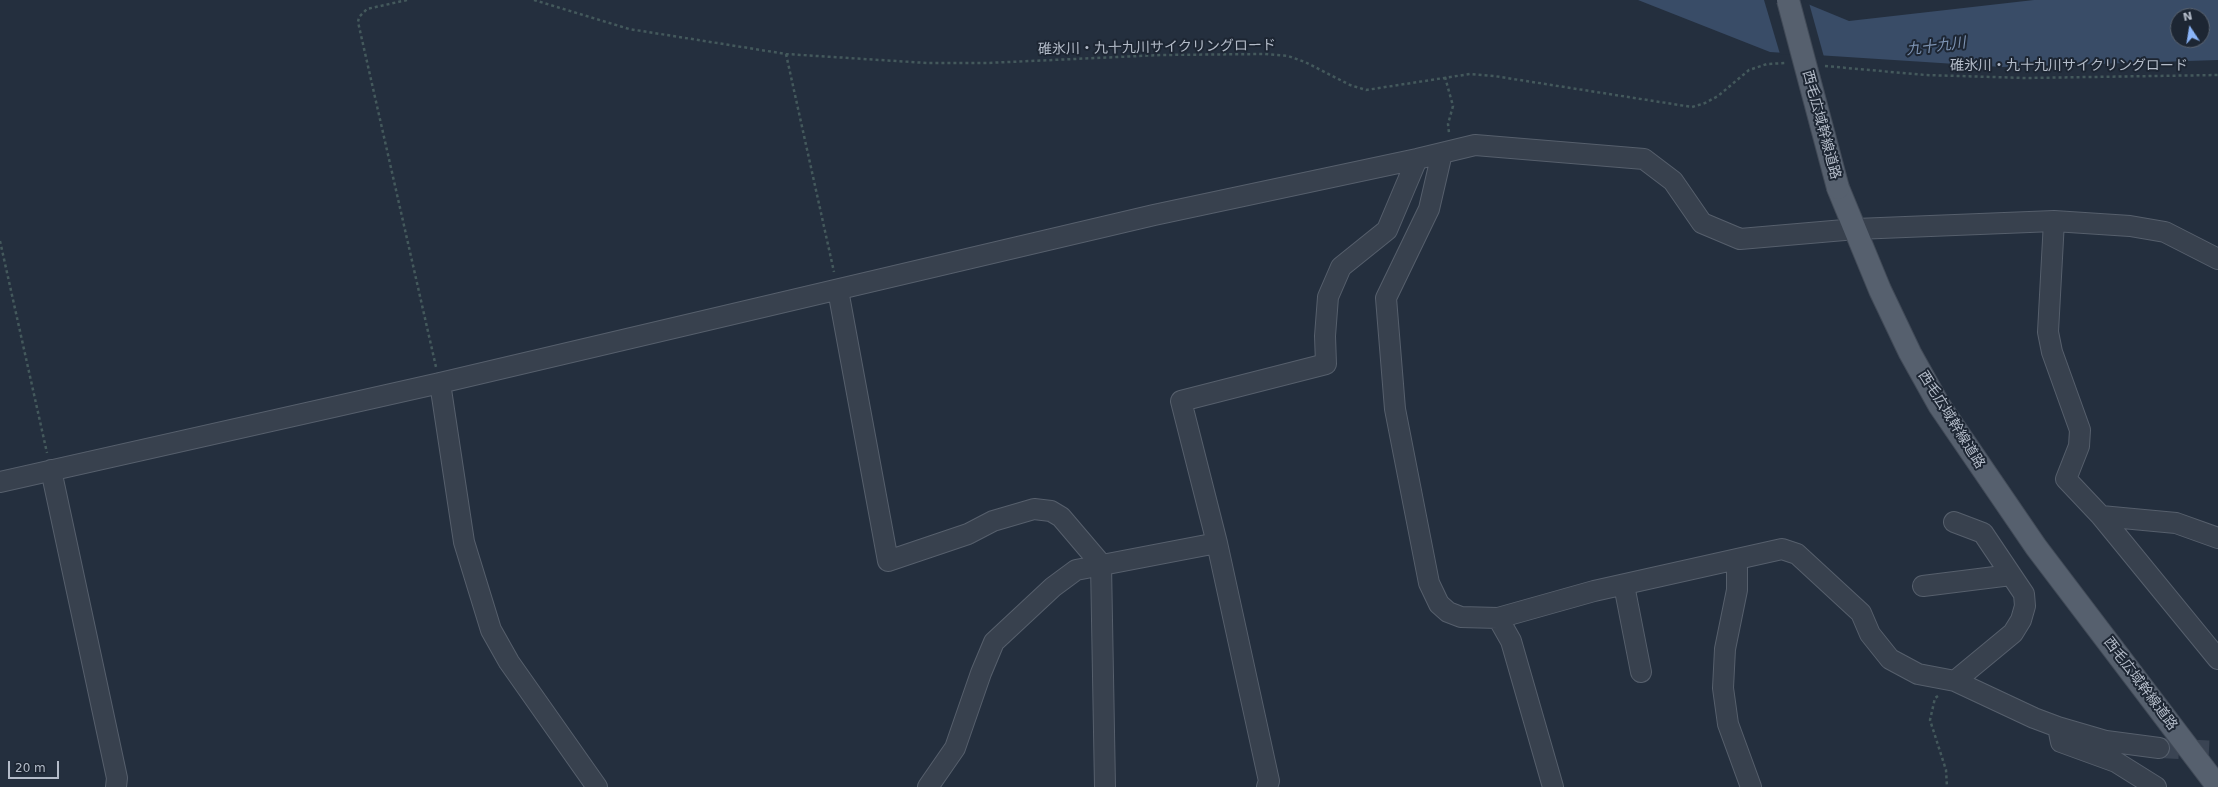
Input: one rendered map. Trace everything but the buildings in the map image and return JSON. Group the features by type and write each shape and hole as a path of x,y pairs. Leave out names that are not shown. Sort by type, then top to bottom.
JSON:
{"main road":[{"name":"西毛広域幹線道路","path":"1788,0 1838,188 1880,290 1910,353 1939,405 2036,547 2218,787"}],"street":[{"path":"0,482 440,384 1154,215 1417,159 1475,144 1644,159 1673,181 1702,223 1740,239 1856,229 2054,221 2130,226 2165,232 2218,259"},
{"path":"1447,152 1429,208 1386,298 1395,409 1429,583 1438,604 1448,612 1461,617 1498,618 1624,585 1782,549 1798,554 1861,612 1870,634 1890,659 1918,674 1955,681 2034,718 2058,727 2106,741 2159,748"},
{"path":"1267,787 1269,781 1216,543 1181,401 1326,364 1325,336 1328,297 1341,266 1387,230 1417,159"},
{"path":"2054,221 2048,332 2052,352 2080,430 2079,446 2066,479 2101,516 2218,659"},
{"path":"838,290 888,561 968,534 993,521 1034,509 1051,511 1061,517 1101,564 1105,787"},
{"path":"440,384 464,542 491,630 509,662 597,787"},
{"path":"51,470 117,778 116,787"},
{"path":"2101,516 2176,523 2218,538"},
{"path":"1954,522 1983,533 2024,594 2025,606 2021,620 2014,633 1955,681"},
{"path":"928,787 955,748 981,673 994,642 1053,587 1076,570 1216,543"},
{"path":"1737,560 1738,590 1725,649 1723,688 1728,724 1751,787"},
{"path":"1923,586 2011,575"},
{"path":"1624,585 1642,672"},
{"path":"1498,618 1511,641 1553,787"},
{"path":"2058,727 2061,742 2116,762 2156,787"}],"path":[{"path":"407,0 367,9 359,17 358,22 440,384"},
{"name":"碓氷川・九十九川サイクリングロード","path":"534,0 629,29 786,54 927,63 988,63 1161,56 1264,54 1288,56 1305,62 1350,85 1366,90 1470,74 1494,76 1692,106 1705,103 1718,96 1749,70 1767,64 1788,63"},
{"path":"786,54 838,290"},
{"name":"碓氷川・九十九川サイクリングロード","path":"1818,66 1925,75 2026,78 2218,75"},
{"path":"1445,77 1452,106 1448,124 1447,152"},
{"path":"0,240 51,470"},
{"path":"1947,787 1946,770 1930,720 1935,698 1955,681"}],"water":[{"name":"九十九川","path":"1638,0 1798,0 1849,21 2034,0 2218,0 2218,60 2002,67 1770,52"}],"pier":[{"path":"1764,0 1803,0 1809,3 1824,57 1780,54"}],"tunnel":[{"path":"2159,748 2218,751"}]}
